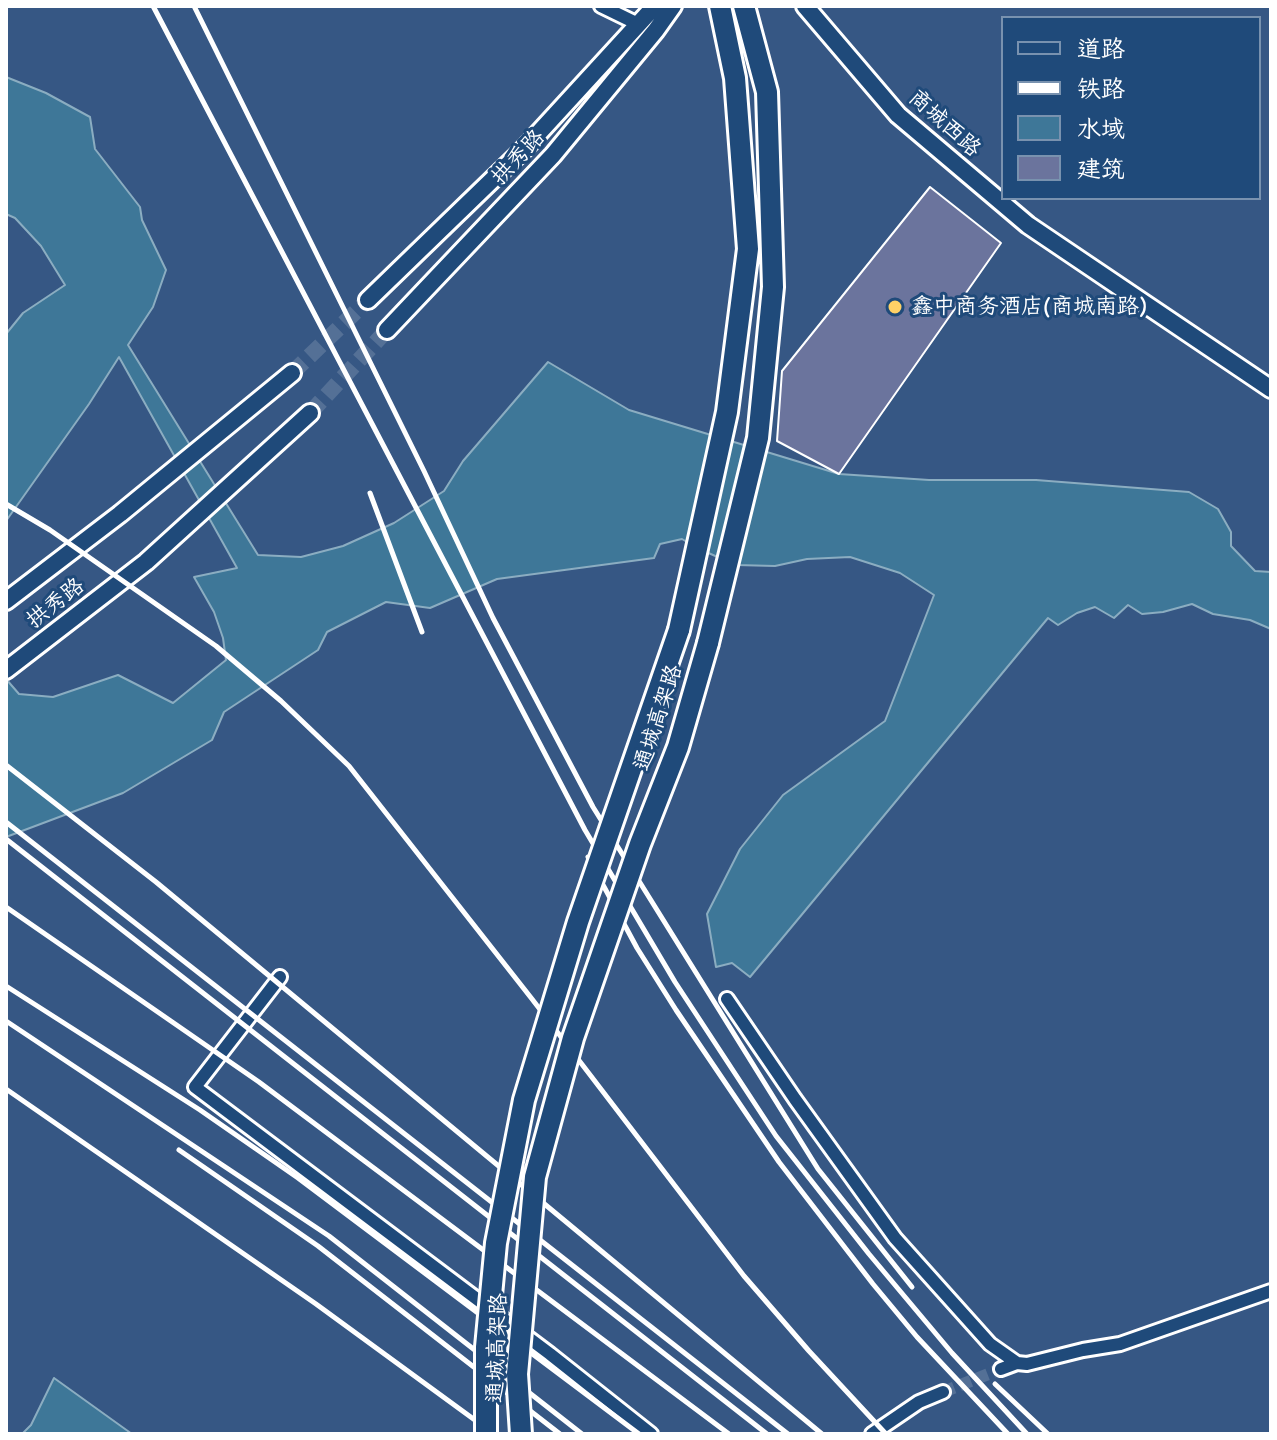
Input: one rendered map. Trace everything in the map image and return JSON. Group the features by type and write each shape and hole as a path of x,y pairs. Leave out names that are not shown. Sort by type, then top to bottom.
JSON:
{"highway":[{"name":"通城高架路","path":"486,1434 486,1347 496,1243 524,1100 578,922 679,630 727,412 748,249 735,78 720,6"},
{"name":"通城高架路","path":"521,1434 517,1374 535,1177 573,1038 640,844 678,747 708,643 758,438 773,287 767,92 744,6"}],"main road":[{"name":"拱秀路","path":"368,300 524,149 655,6"},
{"name":"拱秀路","path":"387,330 553,155 673,6"},
{"name":"商城西路","path":"805,6 898,115 1028,225 1271,389"},
{"name":"拱秀路","path":"6,601 120,514 292,373"},
{"name":"拱秀路","path":"11,666 146,562 310,413"}],"street":[{"path":"601,6 638,24"},
{"path":"280,977 195,1087 651,1434"},
{"path":"727,999 895,1238 990,1344 1017,1363"},
{"path":"1001,1369 1017,1363 1027,1364 1120,1344 1271,1291"},
{"path":"872,1434 919,1402 943,1392"}],"water":[{"path":"6,77 46,93 90,117 95,149 140,207 142,220 166,270 153,307 128,345 258,555 301,557 343,546 394,523 444,491 463,461 548,362 629,410 839,474 929,480 1036,480 1189,492 1218,509 1231,532 1231,546 1255,571 1271,572 1271,629 1250,620 1213,614 1192,604 1142,614 1128,605 1114,618 1095,607 1077,613 1058,625 1048,618 750,977 732,963 716,967 707,914 740,849 783,795 885,721 934,595 900,573 850,557 807,559 775,566 736,565 682,539 660,544 654,558 497,579 430,608 386,602 327,632 318,650 224,712 212,740 123,793 6,837 6,679 19,694 53,697 118,675 173,703 226,660 223,638 214,612 194,577 237,568 119,357 6,521 6,334 23,313 65,285 41,246 15,218 6,214"},
{"path":"54,1378 132,1434 22,1434 31,1425"}],"building":[{"name":"鑫中商务酒店(商城南路)","path":"930,187 1001,243 839,474 777,441 782,371"}],"tunnel":[{"path":"292,373 368,300"},
{"path":"310,413 387,330"},
{"path":"943,1392 1001,1369"}],"railway":[{"path":"153,6 585,830 675,982 776,1136 952,1353 1027,1434"},
{"path":"194,6 424,471 493,618 593,807 818,1169 912,1287"},
{"path":"370,493 422,632"},
{"path":"6,504 50,530 216,646 281,701 349,766 744,1276 886,1434"},
{"path":"6,765 156,882 822,1434"},
{"path":"6,822 788,1434"},
{"path":"6,839 767,1434"},
{"path":"588,857 637,948 779,1162 917,1337 1008,1434"},
{"path":"6,907 259,1082 729,1434"},
{"path":"6,986 200,1110 298,1178 639,1434"},
{"path":"6,1021 329,1236 582,1434"},
{"path":"6,1089 316,1304 494,1434"},
{"path":"179,1150 318,1246 560,1434"},
{"path":"995,1384 1048,1434"}],"place":[{"name":"鑫中商务酒店(商城南路)","path":"895,307"}]}
